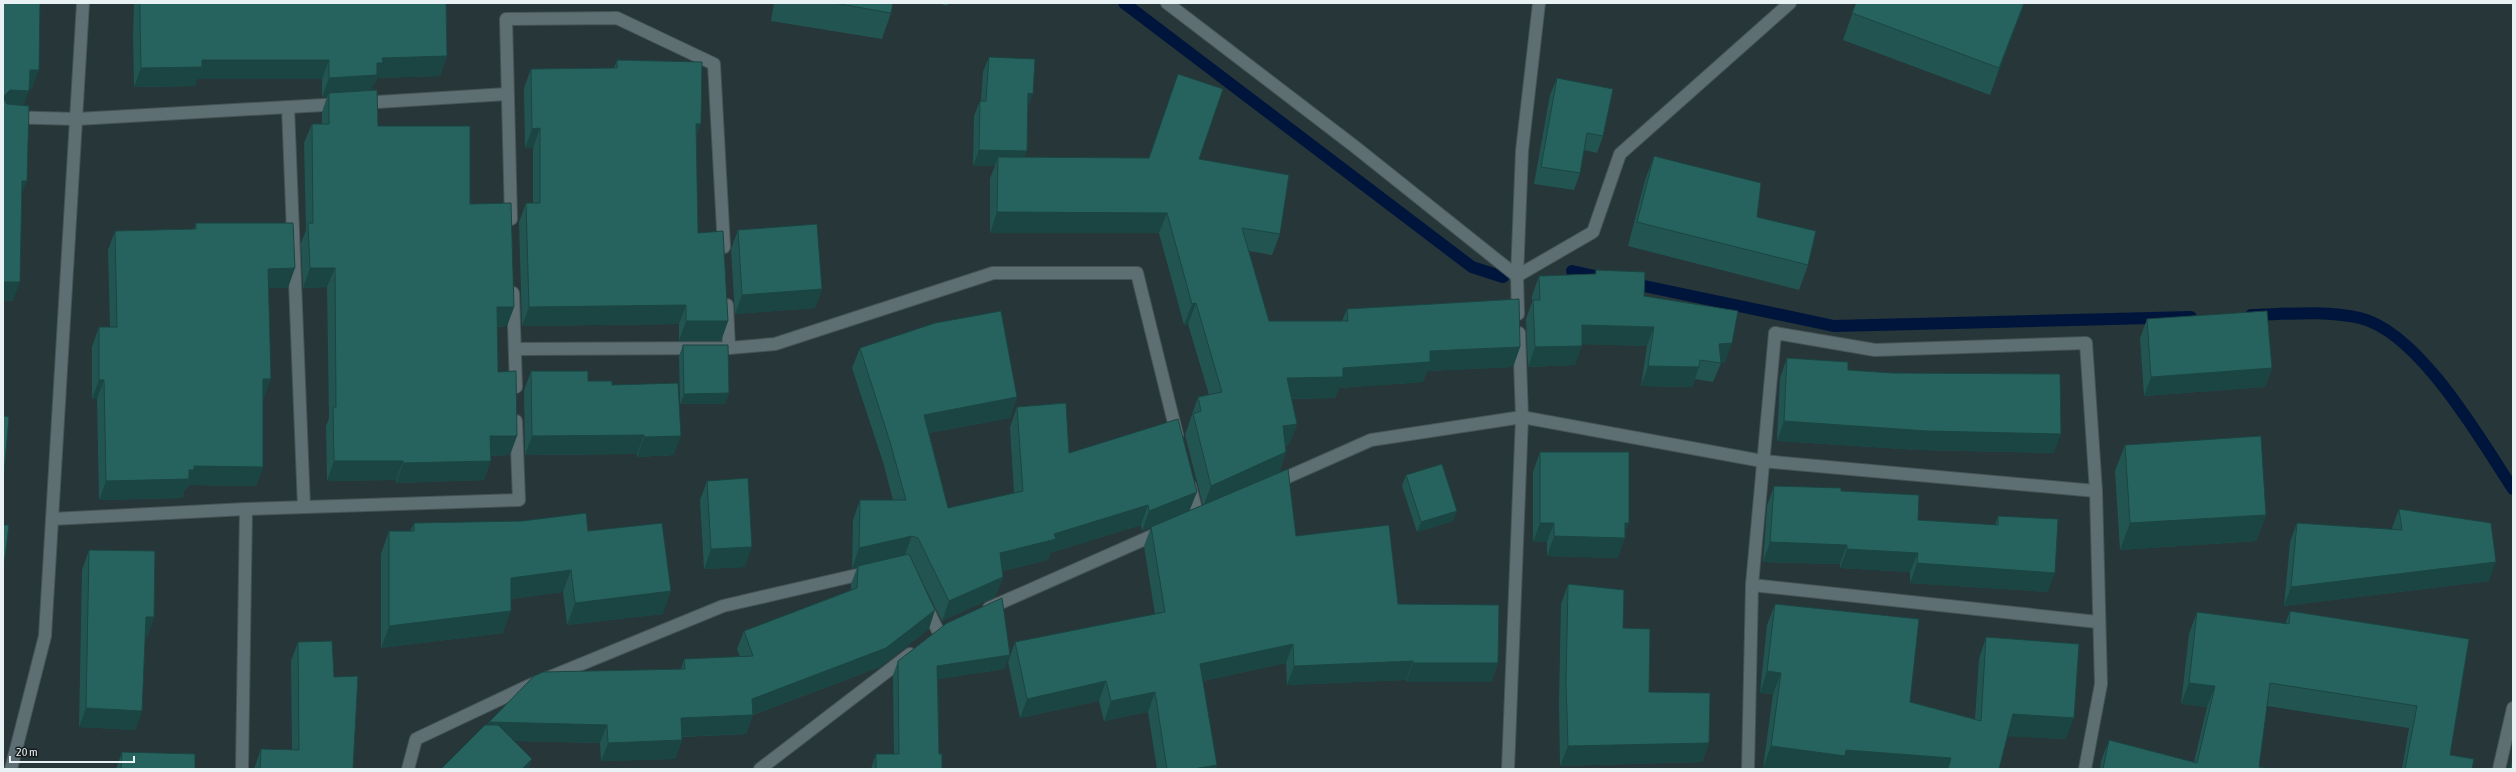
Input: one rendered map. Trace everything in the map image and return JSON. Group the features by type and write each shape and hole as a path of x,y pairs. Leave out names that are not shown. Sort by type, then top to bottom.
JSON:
{"street":[{"path":"11,769 8,754 45,636 83,3"},
{"path":"1167,3 1354,146 1517,276"},
{"path":"1508,769 1522,417 1517,276 1522,151 1539,3"},
{"path":"1517,276 1593,232 1620,154 1790,3"},
{"path":"511,230 506,19 617,18 714,64 724,261"},
{"path":"3,117 77,119 507,94"},
{"path":"288,107 304,507"},
{"path":"515,349 729,348 775,344 993,273 1137,273 1181,449"},
{"path":"513,277 516,396"},
{"path":"726,293 729,348"},
{"path":"1748,769 1752,585 1762,461 1775,333 1875,350 2086,343 2096,491 2100,684 2086,769"},
{"path":"52,519 246,509 518,500 516,412"},
{"path":"1263,488 1371,440 1522,417 1762,461 2096,491"},
{"path":"1186,472 1198,517"},
{"path":"242,769 246,509"},
{"path":"974,615 1212,511"},
{"path":"408,769 416,739 528,686 723,606 883,569"},
{"path":"1752,585 2098,622"},
{"path":"922,598 938,631"},
{"path":"760,769 938,631 952,625"},
{"path":"2499,769 2513,708"}],"building":[{"path":"3,3 40,3 39,70 30,70 29,91 10,90 3,97"},
{"path":"140,3 446,3 447,56 382,58 383,63 377,63 377,75 329,78 329,60 202,60 202,67 141,68"},
{"path":"834,3 893,3 891,13"},
{"path":"1856,3 2024,3 1999,68 1852,13"},
{"path":"989,57 1035,59 1033,94 1028,93 1027,151 979,150 980,101 986,101"},
{"path":"617,60 702,62 701,124 696,124 698,233 723,231 728,321 686,321 686,305 529,307 526,203 540,203 540,128 532,129 531,69 617,68"},
{"path":"1178,74 1223,89 1199,159 1289,175 1280,234 1242,228 1269,321 1348,321 1347,309 1519,299 1520,347 1430,351 1430,362 1343,368 1343,377 1287,378 1297,424 1283,426 1286,452 1211,486 1193,414 1201,411 1198,397 1222,392 1196,303 1192,304 1167,213 997,212 998,157 1149,158"},
{"path":"1557,78 1613,89 1603,136 1587,133 1580,173 1541,167"},
{"path":"377,90 378,126 470,126 470,204 511,203 514,307 497,307 498,372 516,371 517,436 490,436 491,461 403,463 403,461 334,461 333,407 336,407 335,268 310,268 308,223 313,223 312,124 329,124 329,93"},
{"path":"3,98 7,104 29,106 27,181 22,181 20,282 4,282 4,416 9,417 3,484"},
{"path":"1654,156 1761,183 1757,217 1816,231 1808,265 1637,222"},
{"path":"196,223 293,223 295,268 268,269 271,379 263,379 263,467 194,466 194,470 189,470 189,479 106,481 104,380 99,380 99,327 117,327 115,231 196,229"},
{"path":"817,224 822,289 742,295 738,230"},
{"path":"1596,270 1645,272 1644,296 1738,311 1732,343 1719,344 1721,363 1700,360 1699,367 1648,366 1654,327 1582,325 1582,346 1535,347 1533,300 1540,300 1539,276 1596,274"},
{"path":"1001,311 1017,397 924,415 948,508 1023,491 1017,407 1066,403 1069,453 1178,419 1197,492 1149,511 1148,505 1054,534 1056,539 1000,553 1003,577 949,601 918,538 912,536 859,548 860,500 906,500 890,442 860,348 935,323"},
{"path":"2267,311 2272,368 2151,377 2147,319"},
{"path":"683,345 728,345 729,393 684,394"},
{"path":"1787,358 1848,362 1848,370 1892,373 2060,374 2061,434 1927,431 1784,421"},
{"path":"531,371 588,371 588,381 612,381 612,385 678,383 681,436 532,436"},
{"path":"2261,436 2266,515 2130,523 2125,445"},
{"path":"1540,452 1629,452 1629,523 1625,523 1625,538 1554,536 1554,523 1540,523"},
{"path":"1442,464 1457,511 1421,522 1406,475"},
{"path":"1288,469 1296,536 1389,525 1398,604 1499,605 1498,663 1413,663 1413,661 1294,666 1293,644 1200,664 1217,765 1193,769 1167,769 1155,692 1111,701 1106,681 1027,699 1015,642 1165,612 1151,527"},
{"path":"748,478 752,547 711,549 707,481"},
{"path":"1774,486 1841,488 1841,491 1919,495 1918,520 1998,525 1998,516 2058,519 2055,573 1917,563 1918,553 1847,549 1847,545 1770,542"},
{"path":"2399,509 2491,523 2496,562 2291,587 2297,523 2402,530"},
{"path":"586,513 588,531 662,523 671,591 575,603 571,570 511,578 511,611 389,626 389,531 414,531 414,523 522,521"},
{"path":"3,525 9,525 3,573"},
{"path":"89,550 155,551 154,617 146,617 142,711 86,708"},
{"path":"909,554 935,610 886,648 752,699 753,715 681,718 682,740 608,743 607,725 489,722 534,676 543,672 685,669 684,659 753,656 744,631 857,588 858,566"},
{"path":"1568,584 1624,590 1623,628 1650,629 1649,692 1710,693 1709,743 1568,746 1566,683"},
{"path":"1002,598 1010,655 937,666 939,754 942,754 942,769 876,769 876,754 899,754 898,661 947,623"},
{"path":"1775,604 1919,619 1910,702 1981,721 1986,637 2079,644 2074,718 2013,714 1999,769 1948,769 1951,758 1846,750 1845,756 1771,746 1781,673 1767,671"},
{"path":"2290,611 2469,639 2450,755 2474,759 2472,769 2405,769 2417,706 2270,683 2259,767 2271,769 2103,769 2109,740 2197,763 2215,686 2189,683 2197,612 2289,624"},
{"path":"332,641 334,677 358,676 353,769 260,769 261,749 299,750 298,642"},
{"path":"485,725 498,725 532,759 522,769 441,769"},
{"path":"122,752 195,754 195,769 121,769"}],"waterway":[{"path":"1124,3 1472,267 1503,277"},
{"path":"1572,271 1604,278"},
{"path":"1630,283 1834,326 2191,317"},
{"path":"2251,315 2306,313 2333,314 2360,318 2382,327 2404,344 2426,365 2447,390 2513,489"}]}
